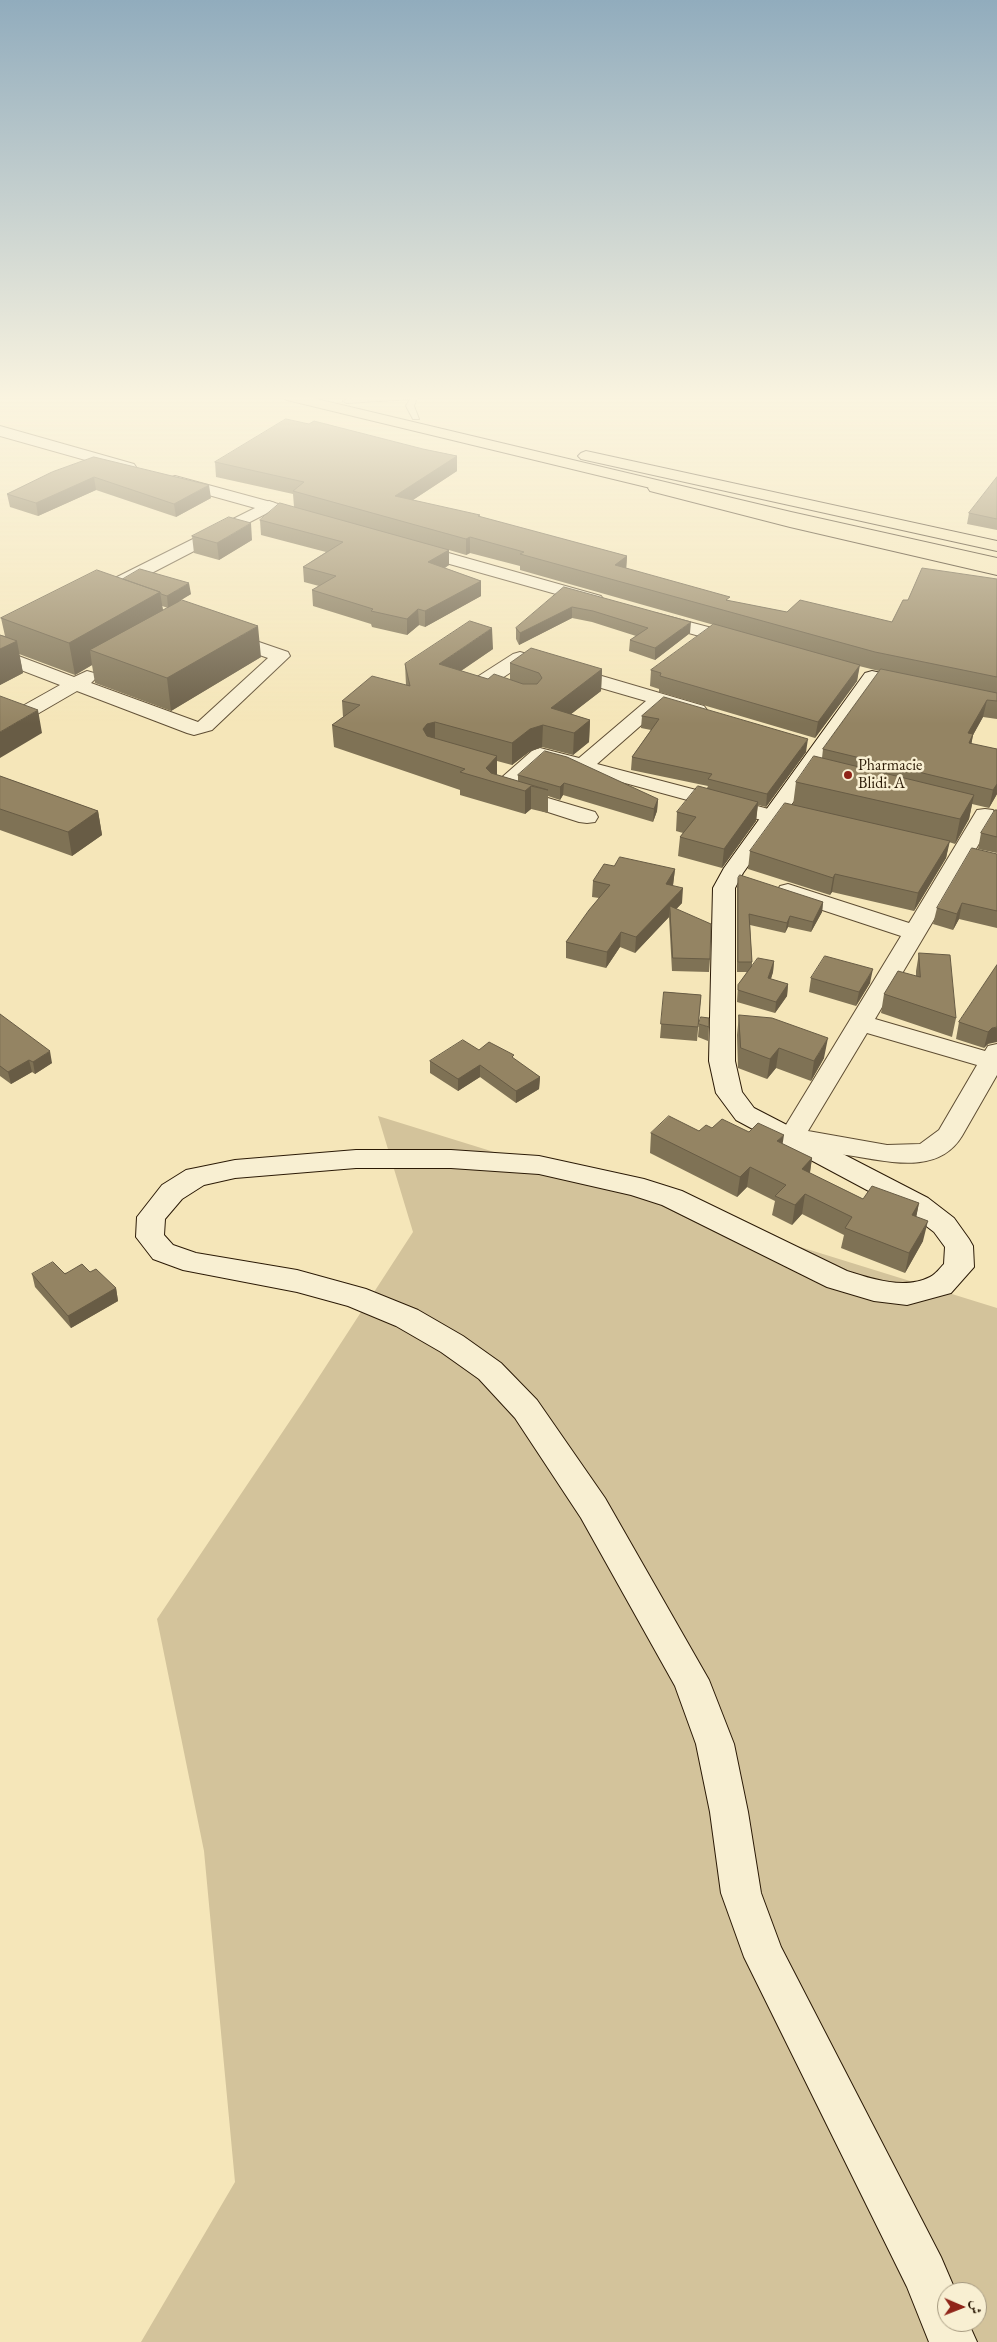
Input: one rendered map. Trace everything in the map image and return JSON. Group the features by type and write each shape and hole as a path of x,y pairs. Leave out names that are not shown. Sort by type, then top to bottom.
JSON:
{"main road":[{"path":"717,505 997,570"},
{"path":"743,505 997,563"},
{"path":"791,505 997,555"},
{"path":"811,505 997,546"}],"street":[{"path":"128,602 96,594 269,506 325,522"},
{"path":"399,544 614,606"},
{"path":"642,614 753,645"},
{"path":"3,646 76,684 194,729 204,726 281,656 211,631"},
{"path":"692,644 708,632"},
{"path":"530,700 481,682 520,658 637,684 660,699 717,716"},
{"path":"0,708 20,716 101,669"},
{"path":"750,879 781,814 814,773 812,745 863,675 930,689"},
{"path":"582,766 660,699"},
{"path":"587,817 499,790 507,772 540,754 781,814"},
{"path":"791,1138 916,933 983,814"},
{"path":"916,933 750,879 724,888 722,1061 729,1093 745,1114 918,1205 944,1225 960,1246 959,1267 941,1285 907,1294 874,1290 837,1279 672,1198 634,1186 539,1166 451,1158 356,1159 235,1169 196,1177 172,1192 151,1217 150,1237 163,1252 194,1262 297,1281 356,1297 407,1318 452,1344 490,1371 526,1410 593,1508 691,1680 715,1744 729,1812 741,1893 764,1957 925,2273 953,2342"},
{"path":"791,1138 849,1146 887,1154 926,1152 949,1136 994,1057 860,1022"}],"shaded area":[{"path":"378,1116 997,1308 997,2342 141,2342 235,2182 204,1851 157,1619 302,1403 413,1232"}],"building":[{"path":"277,505 288,505 449,550 428,562 481,581 425,611 418,609 407,619 371,611 373,609 312,590 336,576 303,567 343,542 260,520"},
{"path":"345,505 437,505 480,515 478,516 627,556 615,565 730,597 726,600 787,612 800,600 892,622 903,600 908,600 922,568 997,579 997,677 875,652 520,554 524,552 470,537 466,539"},
{"path":"975,505 997,505 997,519 969,513"},
{"path":"229,517 251,523 217,543 192,536"},
{"path":"140,569 189,583 167,596 123,579"},
{"path":"97,570 160,592 69,643 1,618"},
{"path":"564,587 691,622 655,648 630,640 648,628 593,611 572,607 520,633 516,628"},
{"path":"182,600 258,626 167,678 90,650"},
{"path":"470,621 492,628 439,664 488,679 494,674 523,684 537,684 542,678 539,673 510,663 531,648 602,669 551,708 590,720 574,733 543,725 530,729 512,743 435,722 427,724 423,729 427,736 497,756 486,768 491,773 548,790 531,786 525,791 460,772 465,769 332,725 360,705 342,701 372,676 410,686 405,664"},
{"path":"714,624 860,665 818,722 660,676 661,673 651,670"},
{"path":"0,635 17,641 0,649"},
{"path":"881,669 997,693 997,701 987,700 968,733 973,734 969,743 997,749 997,784 993,790 823,749"},
{"path":"0,696 38,710 0,732"},
{"path":"664,697 808,739 767,794 708,779 712,774 632,757 659,719 642,716"},
{"path":"545,751 567,757 658,799 654,809 564,783 560,787 518,775"},
{"path":"814,756 974,795 960,819 796,782"},
{"path":"0,776 98,811 68,832 0,809"},
{"path":"698,786 758,802 724,849 680,837 696,817 677,812"},
{"path":"785,803 950,841 918,893 835,874 833,878 750,851"},
{"path":"995,810 997,810 997,837 981,833"},
{"path":"972,848 997,854 997,911 962,903 957,914 937,908"},
{"path":"620,857 675,869 666,884 683,888 636,937 621,932 607,952 566,942 610,885 593,881 604,864 614,866"},
{"path":"740,875 823,902 813,922 790,916 787,923 749,914 752,962 738,962 738,878"},
{"path":"670,906 711,924 710,959 673,958"},
{"path":"919,953 950,955 956,1018 884,994 898,971 920,977"},
{"path":"825,956 873,969 859,992 811,978"},
{"path":"758,958 774,961 768,978 788,984 776,1002 738,990 738,985"},
{"path":"997,965 997,1027 992,1028 988,1032 959,1022"},
{"path":"664,992 701,995 698,1027 661,1024"},
{"path":"0,1014 50,1051 33,1062 29,1060 8,1072 0,1066"},
{"path":"739,1015 772,1018 828,1038 814,1061 779,1048 770,1059 741,1048"},
{"path":"701,1017 709,1018 709,1027 699,1024"},
{"path":"463,1040 479,1050 489,1042 514,1055 512,1057 540,1077 516,1091 480,1065 458,1079 430,1061"},
{"path":"669,1116 699,1131 706,1125 712,1128 722,1119 749,1132 758,1123 784,1135 777,1141 812,1158 802,1169 863,1199 872,1186 919,1203 912,1215 928,1221 909,1253 845,1228 852,1217 805,1194 795,1205 775,1196 786,1185 750,1167 740,1177 651,1133"},
{"path":"53,1262 65,1274 82,1264 90,1272 96,1269 116,1288 68,1316 32,1274"}],"place":[{"name":"Pharmacie Blidi. A","path":"848,775"}]}
